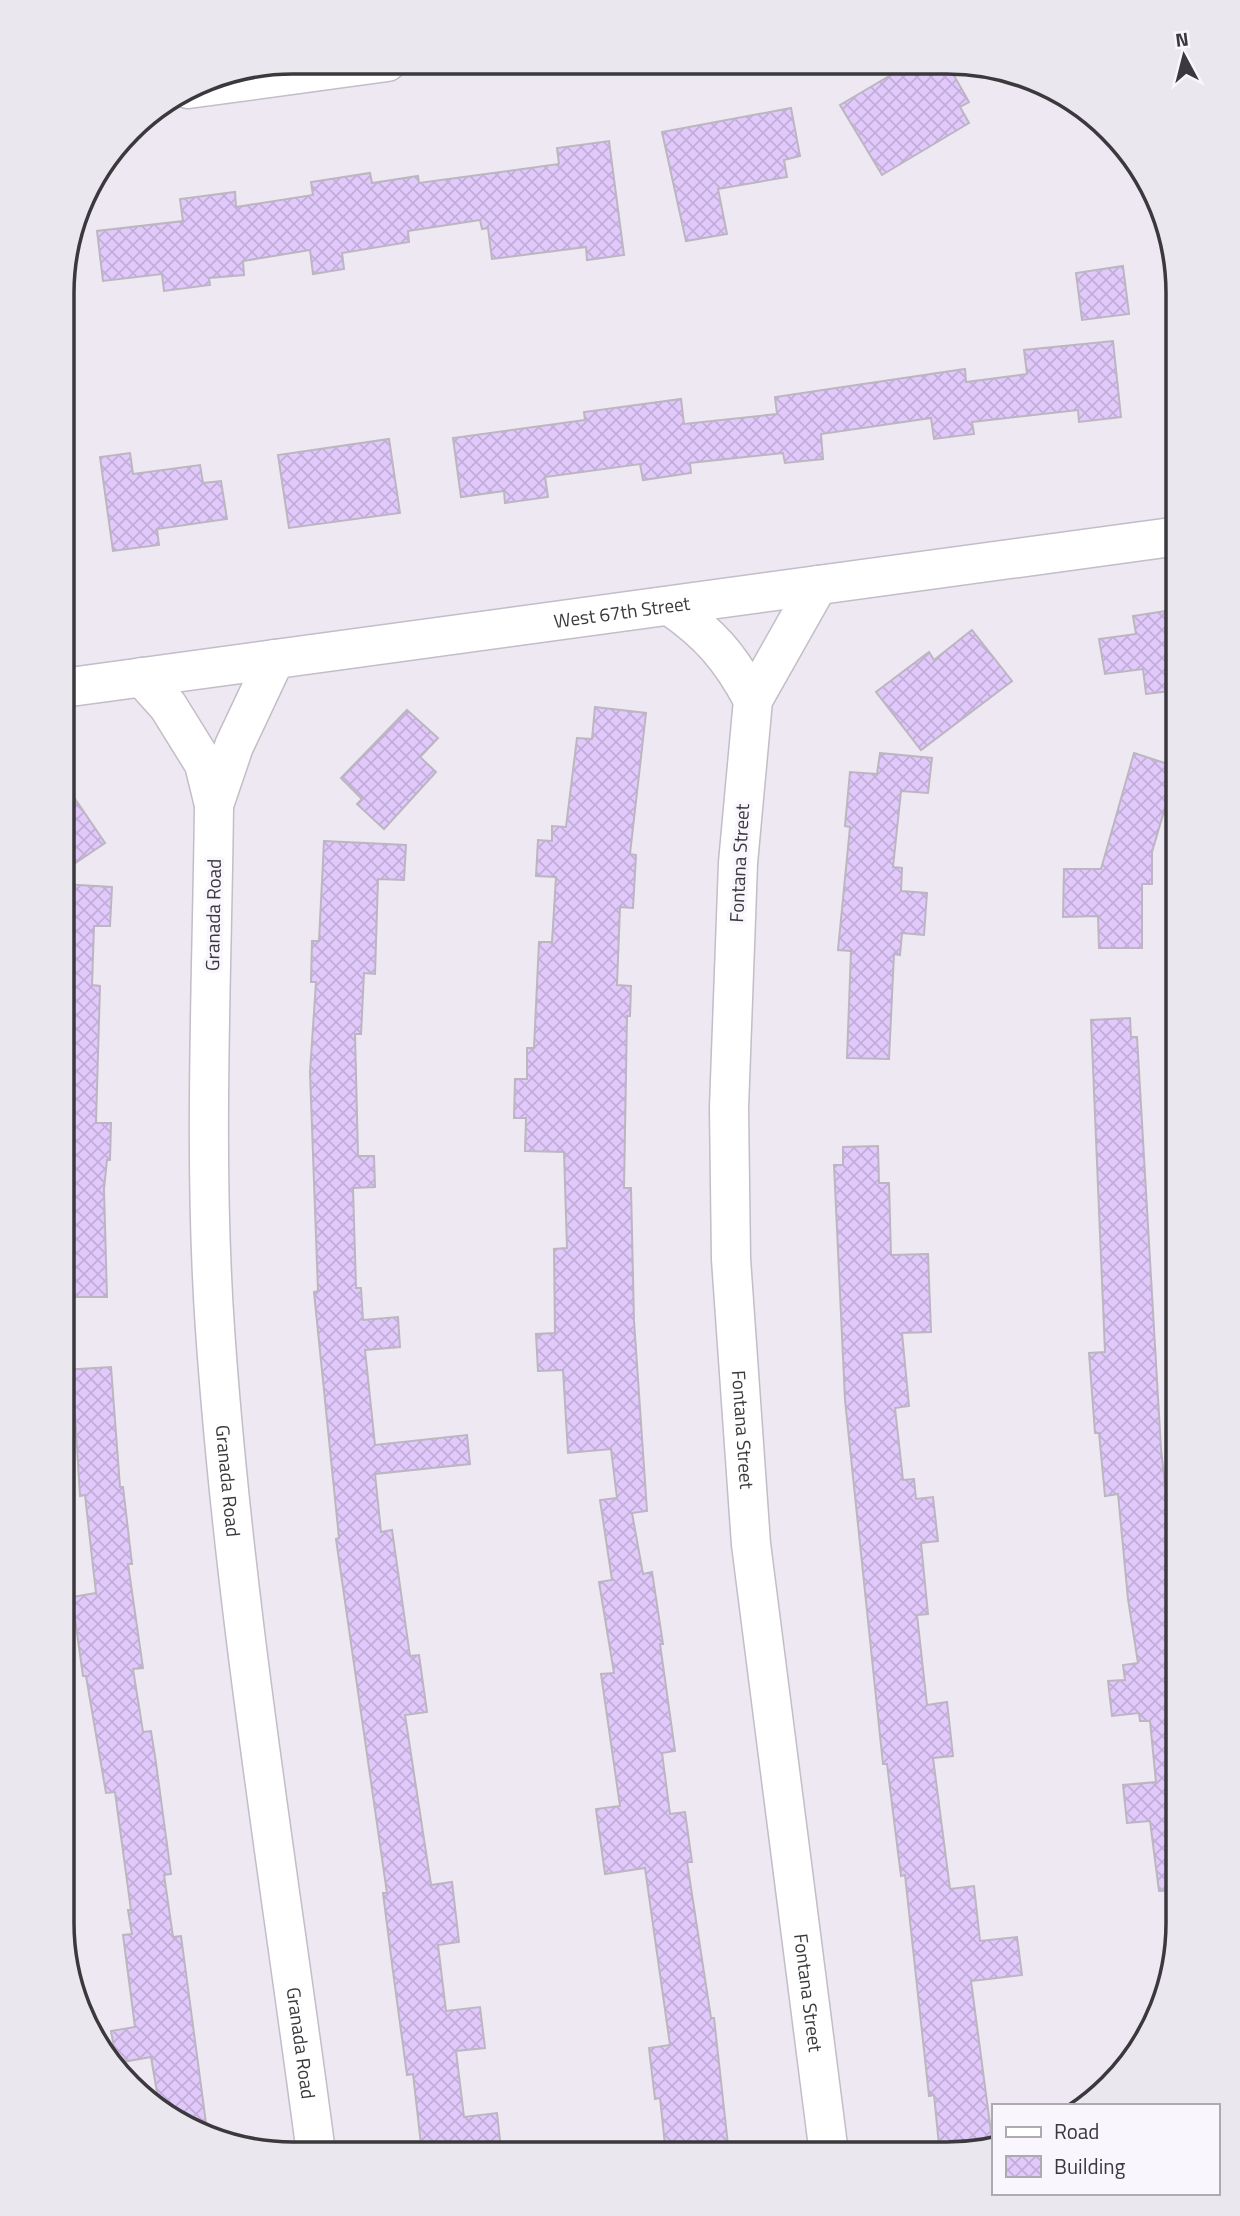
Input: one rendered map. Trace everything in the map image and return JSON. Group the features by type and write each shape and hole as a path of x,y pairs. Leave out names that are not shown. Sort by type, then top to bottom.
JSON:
{"street":[{"path":"227,84 299,74"},
{"name":"West 67th Street","path":"74,686 1166,539"},
{"name":"Fontana Street","path":"818,586 753,700 738,863 729,1108 732,1259 751,1544 827,2142"},
{"path":"670,606 704,629 734,664 753,700"},
{"name":"Granada Road","path":"214,805 234,746 275,659"},
{"name":"Granada Road","path":"142,677 168,706 204,764 214,805 209,1172 220,1398 227,1478 315,2142"}],"building":[{"path":"893,74 953,74 969,102 960,107 969,123 882,175 840,105"},
{"path":"791,108 800,156 784,160 787,177 718,189 727,234 686,241 662,132"},
{"path":"609,141 624,255 587,260 586,247 492,259 488,228 482,229 480,220 408,231 409,242 342,253 344,269 313,274 310,250 243,261 244,275 209,278 210,285 164,291 162,274 103,281 97,231 183,221 180,199 235,192 236,207 313,195 311,182 370,173 372,183 418,176 419,183 559,164 557,148"},
{"path":"1123,266 1129,314 1082,320 1076,273"},
{"path":"1113,341 1121,417 1079,422 1078,410 972,422 974,434 934,439 931,418 821,434 823,459 785,463 783,453 690,463 691,473 643,480 640,464 545,477 548,497 505,503 504,491 461,497 453,438 585,420 584,412 681,399 684,424 777,414 775,397 965,369 966,382 1027,374 1024,350"},
{"path":"389,439 400,513 289,528 278,455"},
{"path":"130,453 133,474 200,465 203,483 221,481 227,519 157,529 159,545 113,551 100,457"},
{"path":"1166,611 1166,692 1146,694 1143,669 1105,674 1099,639 1136,634 1133,616"},
{"path":"972,630 1012,681 921,750 876,692 929,652 934,660"},
{"path":"595,707 646,713 630,854 636,855 633,908 620,907 617,985 631,986 630,1016 627,1016 624,1188 631,1188 634,1321 647,1511 632,1513 643,1574 652,1572 663,1644 660,1644 675,1751 662,1753 670,1814 685,1812 692,1862 687,1862 711,2018 714,2018 728,2142 665,2142 660,2098 655,2099 649,2048 670,2045 645,1868 605,1874 596,1809 620,1806 601,1674 614,1673 599,1582 612,1580 600,1500 617,1498 611,1449 568,1453 563,1370 538,1371 536,1334 555,1333 554,1249 567,1248 564,1152 525,1151 526,1118 514,1118 515,1079 527,1079 527,1048 534,1048 539,942 552,942 556,877 536,876 538,840 552,841 552,826 566,827 577,738 592,739"},
{"path":"407,710 438,738 420,757 436,772 384,829 357,804 362,799 341,778"},
{"path":"880,753 932,758 928,793 901,791 893,867 902,868 901,891 927,893 924,935 902,933 900,955 894,954 889,1059 847,1058 851,951 838,950 850,827 845,826 850,772 877,774"},
{"path":"1134,753 1166,763 1166,804 1152,852 1152,884 1142,884 1142,948 1099,948 1098,916 1063,917 1064,869 1101,869"},
{"path":"74,797 105,843 74,864"},
{"path":"324,841 406,845 404,880 378,879 375,974 364,973 361,1034 355,1034 358,1156 374,1156 375,1187 353,1188 356,1288 361,1288 363,1320 398,1317 400,1347 365,1350 375,1445 467,1435 470,1464 375,1474 381,1532 392,1530 410,1656 419,1655 427,1712 405,1715 431,1885 452,1882 459,1942 438,1945 446,2011 480,2007 485,2048 456,2051 464,2117 497,2113 500,2142 421,2142 413,2074 407,2075 383,1893 387,1893 336,1539 339,1538 314,1292 318,1291 310,1072 316,982 311,982 312,941 319,941"},
{"path":"74,885 112,887 110,926 94,926 92,985 100,986 96,1123 111,1123 110,1160 107,1160 104,1189 107,1297 74,1297"},
{"path":"1130,1018 1131,1037 1137,1037 1161,1449 1166,1493 1166,1891 1159,1891 1150,1821 1127,1823 1123,1785 1156,1782 1150,1721 1140,1721 1139,1713 1112,1716 1108,1681 1125,1680 1123,1665 1138,1663 1128,1599 1118,1494 1105,1496 1099,1433 1095,1433 1089,1353 1105,1352 1091,1020"},
{"path":"878,1146 879,1183 889,1183 891,1255 928,1254 931,1332 902,1333 909,1406 895,1408 903,1480 914,1479 916,1499 933,1497 938,1541 921,1543 928,1614 917,1615 927,1705 947,1702 953,1756 933,1758 950,1889 974,1886 980,1941 1017,1937 1022,1975 971,1981 992,2138 976,2141 939,2142 934,2095 929,2096 905,1875 901,1876 887,1764 883,1764 845,1400 834,1165 843,1165 843,1147"},
{"path":"111,1367 120,1487 123,1487 132,1564 128,1564 143,1668 133,1669 143,1732 151,1731 171,1874 164,1875 173,1937 181,1936 206,2125 158,2096 151,2057 123,2062 115,2051 111,2031 135,2027 123,1935 132,1934 128,1910 131,1910 115,1792 106,1793 86,1676 83,1676 74,1611 74,1597 96,1593 85,1495 80,1496 74,1415 74,1369"}]}
